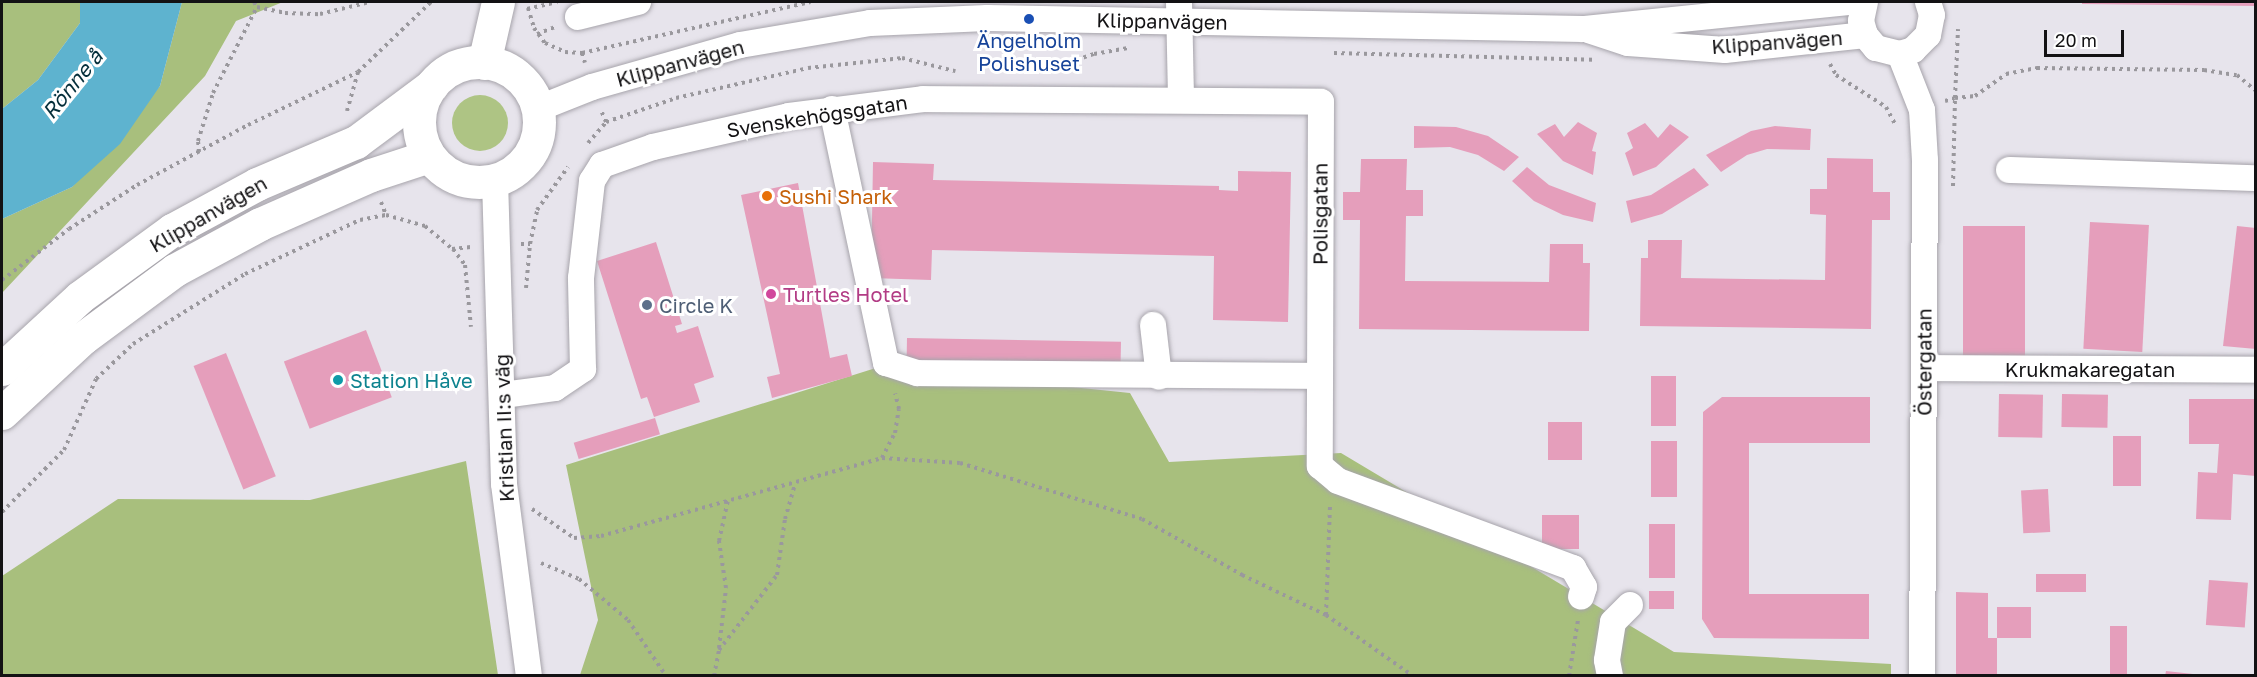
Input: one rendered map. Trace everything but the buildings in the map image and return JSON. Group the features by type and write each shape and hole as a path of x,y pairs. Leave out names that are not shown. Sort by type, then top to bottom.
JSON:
{"main road":[{"path":"484,63 513,5"},
{"name":"Klippanvägen","path":"2,369 80,297 172,230 257,184 356,142 454,67 484,63 518,77 532,95 537,109"},
{"name":"Klippanvägen","path":"2,413 83,338 175,270 260,224 371,175 429,156 420,135 419,113 431,86"},
{"path":"429,156 445,172 465,181 495,180 509,174 531,153 539,124 537,109"}],"street":[{"path":"578,17 638,2"},
{"name":"Klippanvägen","path":"537,109 592,87 740,45 870,23 1179,11 1582,28 1848,2"},
{"path":"1865,2 1861,21 1865,35 1876,48 1900,54 1914,50 1928,35 1932,15 1928,2"},
{"path":"1179,11 1180,100"},
{"name":"Klippanvägen","path":"1582,28 1628,43 1725,50 1865,35"},
{"name":"Östergatan","path":"1900,54 1912,77 1922,110 1924,368 1922,675"},
{"name":"Svenskehögsgatan","path":"503,395 555,388 583,369 580,278 592,181 602,165 714,132 832,109 923,99 1180,100"},
{"name":"Polisgatan","path":"1180,100 1321,102 1319,376 1326,471"},
{"path":"832,109 886,363 917,373 1159,377 1319,376"},
{"path":"2009,170 2256,178"},
{"name":"Kristian II:s väg","path":"495,180 504,484 529,675"},
{"path":"1153,325 1159,377"},
{"name":"Krukmakaregatan","path":"1924,368 2256,370"},
{"path":"1326,471 1573,568 1584,587 1581,597"},
{"path":"1610,675 1607,660 1613,622 1630,605"}],"path":[{"path":"199,152 198,141 213,93 257,7 255,2"},
{"path":"257,7 320,14 370,2"},
{"path":"2,280 69,229 199,152 358,72 431,2"},
{"path":"513,5 558,2"},
{"path":"582,53 810,2"},
{"path":"1955,98 1958,24"},
{"path":"1824,41 1831,67"},
{"path":"1034,72 1094,54 1128,48 1180,48"},
{"path":"1322,53 1606,61"},
{"path":"606,122 676,98 808,68 902,58 962,71"},
{"path":"1819,67 1831,67 1880,102 1894,121 1897,131"},
{"path":"1894,121 1955,98 1975,96 2006,74 2037,68 2204,70 2237,75 2256,91"},
{"path":"2,512 64,450 96,379 133,344 244,274 360,220 386,215"},
{"path":"882,458 895,433 899,409 886,363"},
{"path":"532,509 574,538 601,536 882,458 960,463 1142,519 1242,575 1326,615 1413,675"},
{"path":"1326,471 1326,615"},
{"path":"719,650 777,576 785,519 795,484"},
{"path":"714,675 726,588 719,541 729,500"},
{"path":"535,561 579,579 628,620 666,675"},
{"path":"1569,675 1581,597"}],"green space":[{"path":"2,2 80,2 80,23 38,80 2,109"},
{"path":"182,2 283,2 236,21 205,76 2,293 2,219 72,187 160,86"},
{"path":"474,95 486,95 496,99 504,107 508,123 504,139 496,147 486,151 474,151 464,147 456,139 452,129 452,117 456,107 464,99"},
{"path":"879,367 1130,393 1169,462 1341,453 1674,652 1891,664 1891,675 580,675 598,620 566,465"},
{"path":"466,461 498,675 2,675 2,576 118,499 310,500"}],"water":[{"name":"Rönne å","path":"80,2 182,2 160,86 120,144 72,187 2,219 2,109 38,80 80,23"}],"place":[{"name":"Ängelholm Polishuset","path":"1029,19"},
{"name":"Sushi Shark","path":"767,196"},
{"name":"Turtles Hotel","path":"771,294"},
{"name":"Circle K","path":"647,305"},
{"name":"Station Håve","path":"338,380"}]}
